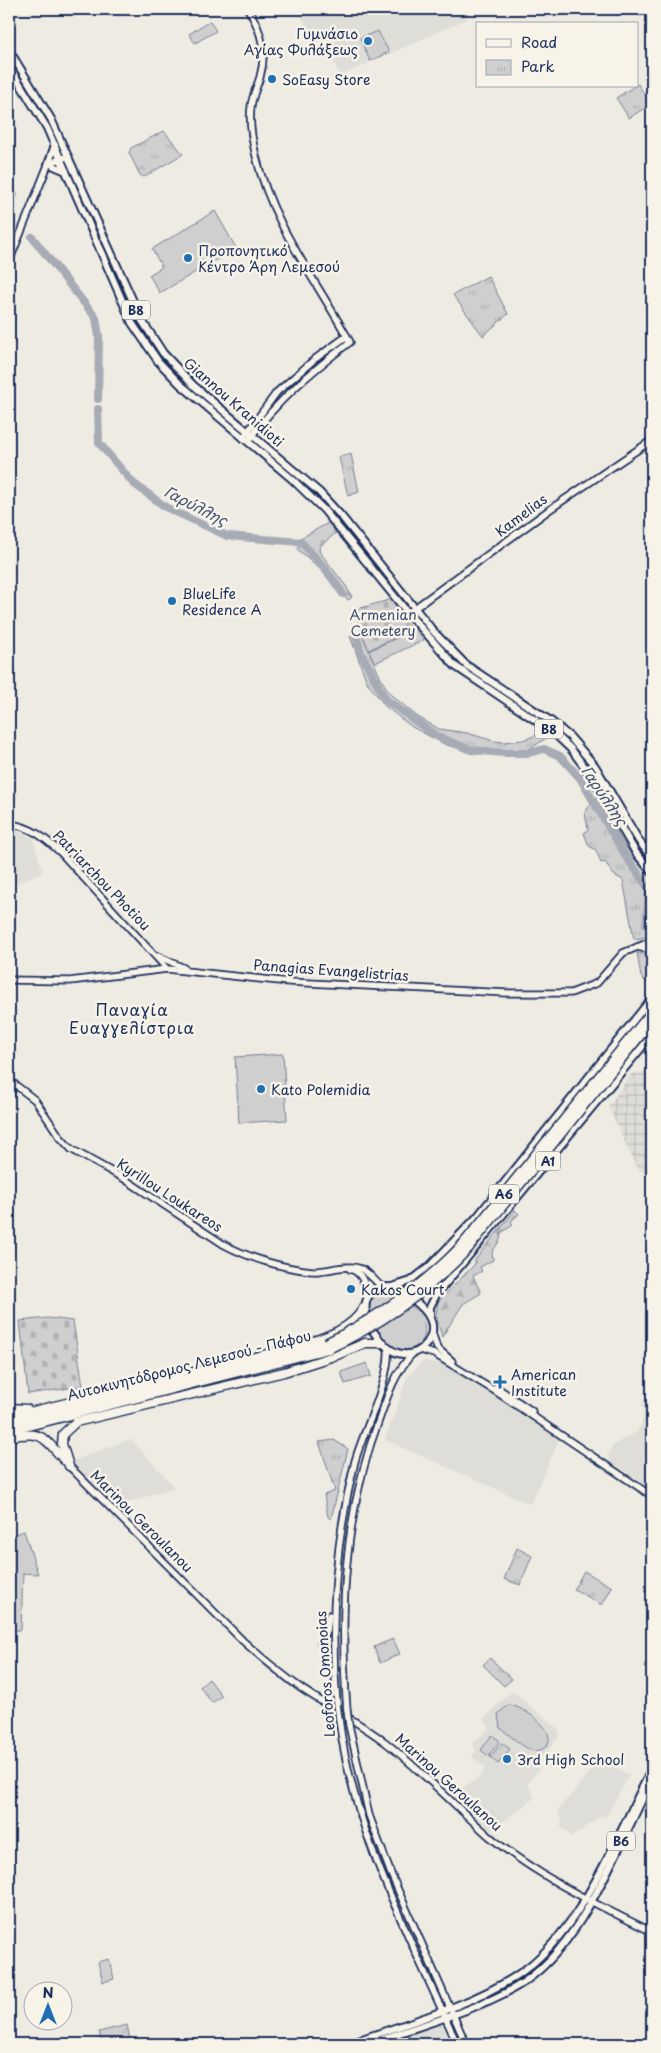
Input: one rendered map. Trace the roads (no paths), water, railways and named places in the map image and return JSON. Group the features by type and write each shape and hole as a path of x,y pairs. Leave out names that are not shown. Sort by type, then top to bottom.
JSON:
{"highway":[{"name":"Αυτοκινητόδρομος Λεμεσού - Πάφου","path":"9,1423 327,1346 391,1307 438,1271 462,1245 652,1011"},
{"name":"Αυτοκινητόδρομος Λεμεσού - Πάφου","path":"9,1431 327,1346 363,1333 395,1314 443,1276 474,1241 652,1021"},
{"path":"9,1417 292,1348 320,1338 354,1322 364,1307"},
{"path":"69,1466 62,1444 63,1434 76,1422 284,1372 337,1355 365,1343 386,1346"},
{"path":"9,1408 46,1407"},
{"path":"9,1431 100,1416"},
{"path":"9,1437 36,1434 45,1437 69,1466"}],"main road":[{"path":"248,9 261,31 263,46 262,66 254,93 250,118 254,146 272,207 284,231 350,342 301,381 250,433"},
{"name":"B8","path":"9,50 43,104 69,157"},
{"name":"B8","path":"9,66 36,108 62,160"},
{"path":"9,262 49,167 55,144"},
{"path":"49,167 69,157"},
{"name":"Giannou Kranidioti","path":"69,157 140,319 149,334 180,373 319,492 342,517 415,608"},
{"name":"Giannou Kranidioti","path":"62,160 132,323 158,361 180,384 292,479 324,510 408,613"},
{"path":"49,167 68,171"},
{"path":"245,440 283,386 347,336"},
{"name":"Kamelias","path":"408,613 548,510 652,440"},
{"name":"B8","path":"415,608 434,632 466,665 552,722 581,749 599,772 652,858"},
{"name":"B8","path":"408,613 461,672 553,732 572,749 592,777 636,853 652,872"},
{"name":"Patriarchou Photiou","path":"9,824 26,827 42,836 56,848 167,970"},
{"name":"Panagias Evangelistrias","path":"9,980 70,980 167,970 214,973 289,982 507,993 571,993 597,983 623,953 635,946 652,941"},
{"path":"635,946 652,950"},
{"path":"154,954 184,968 214,973"},
{"path":"150,971 155,964 154,954"},
{"path":"167,970 184,968"},
{"name":"A1","path":"382,1287 392,1287 411,1281 429,1267 477,1217 652,998"},
{"name":"A1","path":"432,1332 430,1307 436,1295 652,1035"},
{"path":"9,1097 12,1082"},
{"name":"Kyrillou Loukareos","path":"12,1082 35,1100 60,1138 71,1149 122,1178 223,1244 248,1255 312,1271 348,1268 362,1269 382,1287"},
{"path":"348,1268 360,1274 365,1283 367,1297"},
{"path":"382,1287 372,1291 367,1297 364,1307 386,1346 403,1354 412,1353 420,1350 430,1339 432,1332"},
{"path":"392,1287 423,1308 430,1317"},
{"path":"432,1332 436,1345 445,1356 520,1403 564,1438 652,1496"},
{"name":"Leoforos Omonoias","path":"386,1346 388,1368 356,1459 346,1501 333,1599 332,1642 337,1704 350,1779 367,1838 387,1889 457,2044"},
{"path":"420,1350 434,1354 538,1418"},
{"name":"Leoforos Omonoias","path":"412,1353 403,1364 380,1415 364,1468 354,1513 346,1559 343,1596 347,1710 369,1815 391,1874 466,2044"},
{"name":"Marinou Geroulanou","path":"69,1466 243,1641 268,1663 301,1688 374,1734 410,1762 489,1836 518,1857 588,1900 652,1932"},
{"path":"321,1643 327,1631 333,1599"},
{"name":"B6","path":"368,2044 451,2010 502,1994 536,1973 571,1937 652,1769"},
{"name":"B6","path":"588,1900 652,1780"},
{"name":"B6","path":"348,2044 444,2013"}],"waterway":[{"name":"Γαρύλλης","path":"9,186 14,195"},
{"name":"Γαρύλλης","path":"32,237 96,318 99,336 98,399"},
{"name":"Γαρύλλης","path":"98,409 99,443 133,483 167,508 227,536 301,542 324,567 343,594"},
{"name":"Γαρύλλης","path":"356,636 361,653 386,700 438,737 471,750 529,753 544,749 560,756 580,778 625,855 649,889 646,925"}],"place":[{"name":"Γυμνάσιο Αγίας Φυλάξεως","path":"368,41"},
{"name":"SoEasy Store","path":"272,79"},
{"name":"Προπονητικό Κέντρο Άρη Λεμεσού","path":"188,258"},
{"name":"BlueLife Residence A","path":"172,601"},
{"name":"Kato Polemidia","path":"261,1089"},
{"name":"Kakos Court","path":"351,1289"},
{"name":"American Institute","path":"500,1382"},
{"name":"3rd High School","path":"507,1759"}],"district":[{"name":"Παναγία Ευαγγελίστρια","path":"132,1018"}],"park label":[{"name":"Armenian Cemetery","path":"383,622"}]}
